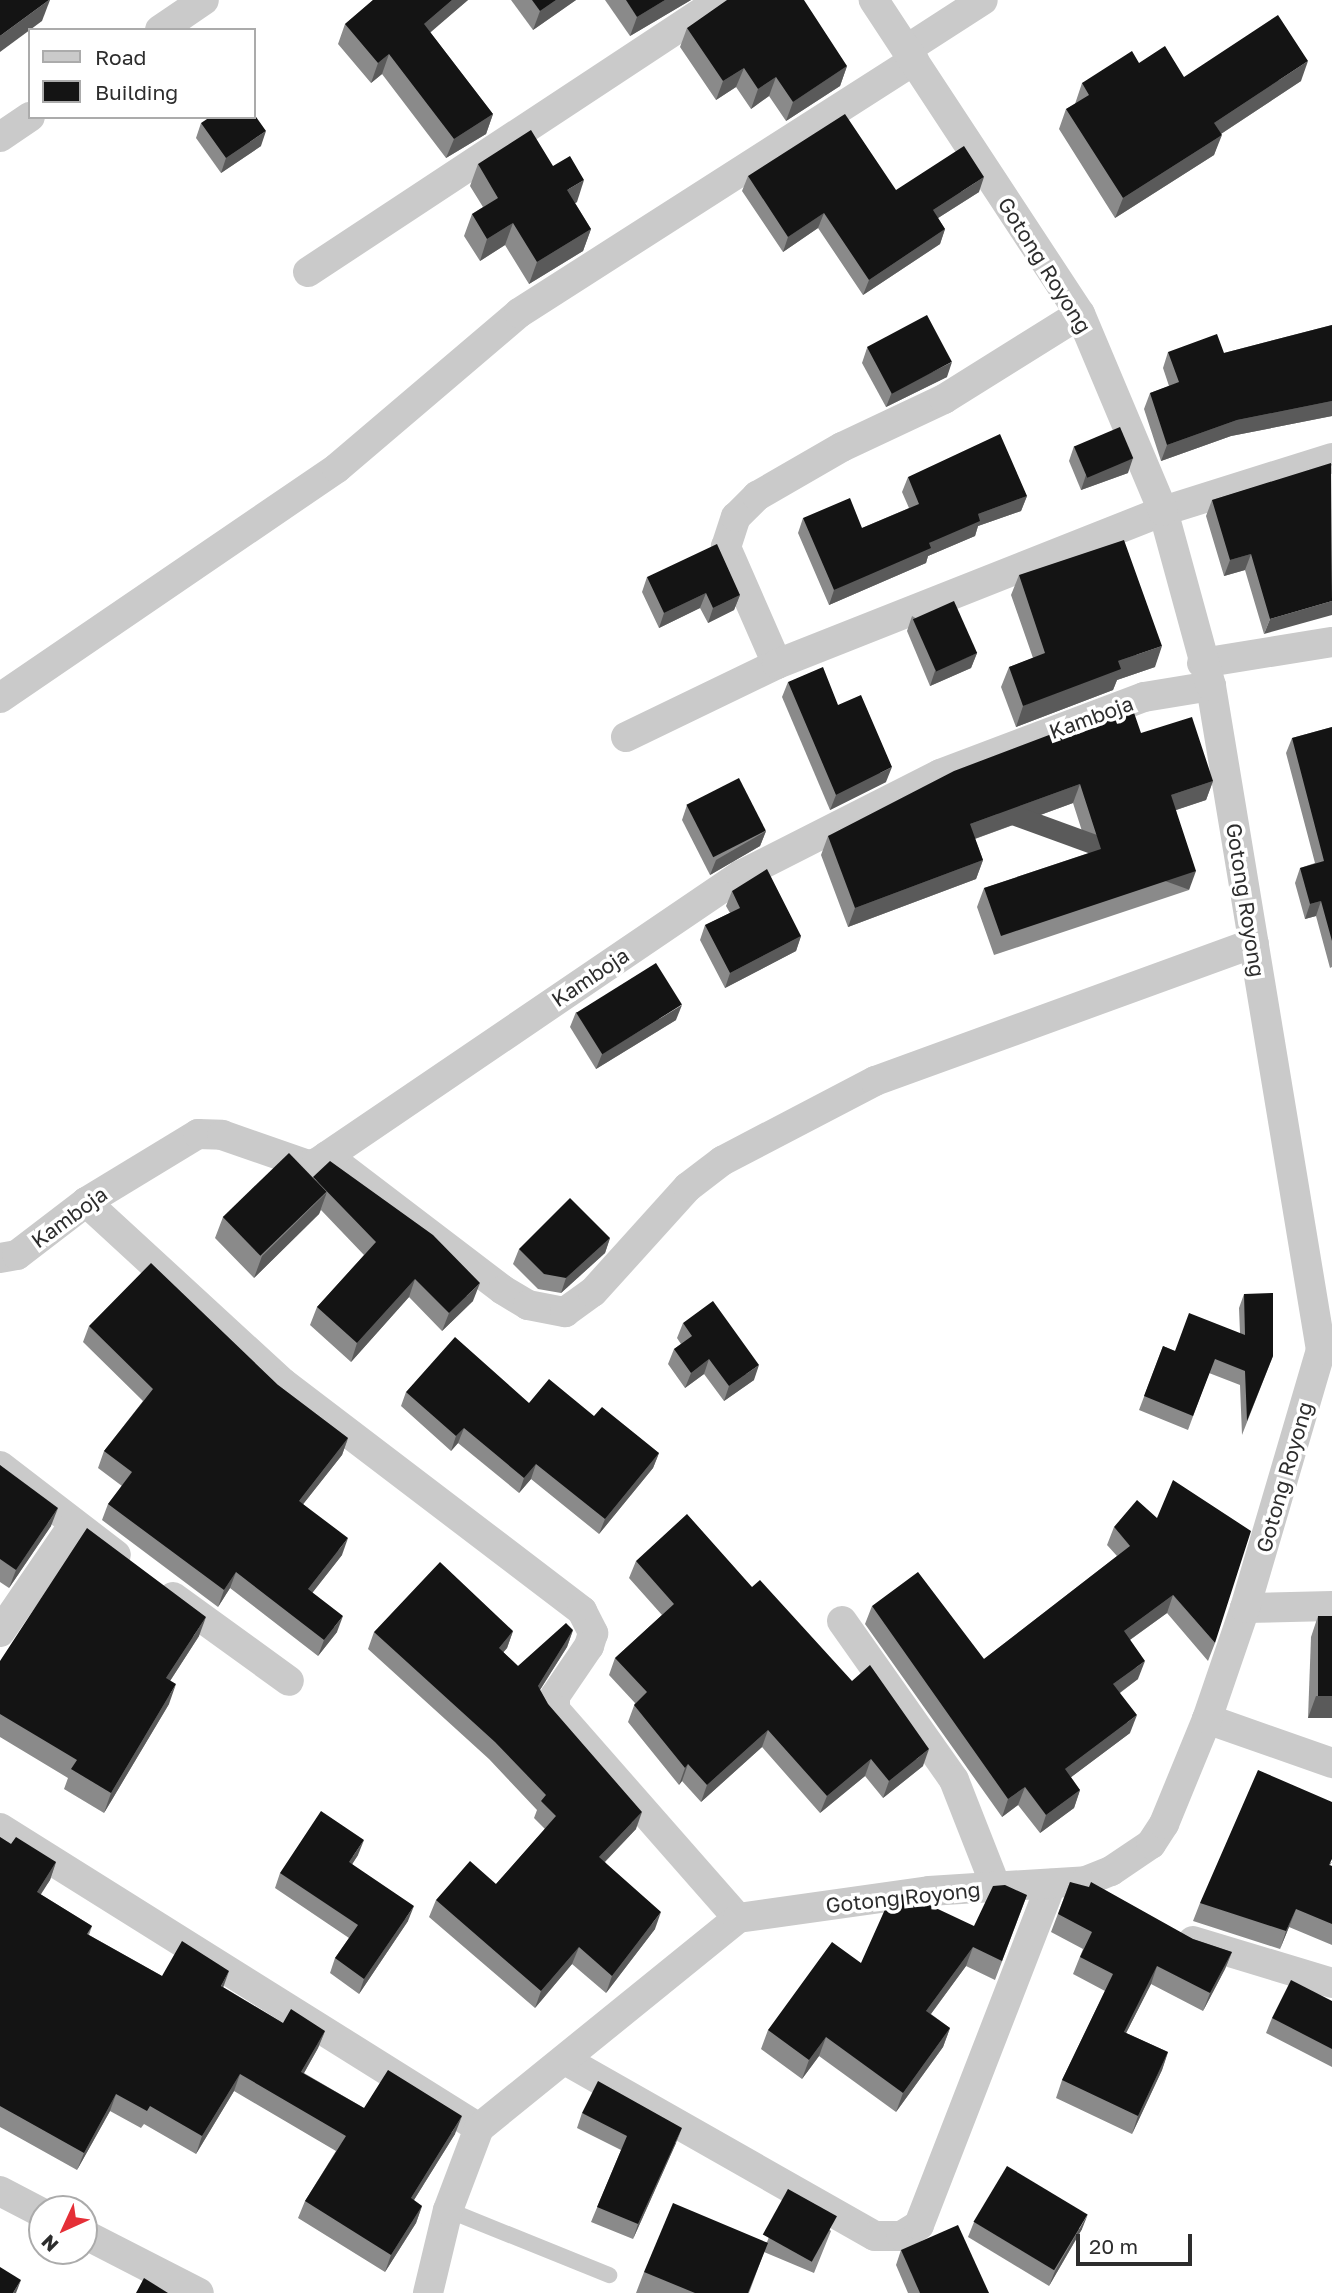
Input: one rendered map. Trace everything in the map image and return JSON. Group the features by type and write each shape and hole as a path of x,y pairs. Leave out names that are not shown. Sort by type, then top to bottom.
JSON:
{"street":[{"path":"163,28 204,0"},
{"path":"308,272 720,0"},
{"name":"Gotong Royong","path":"738,1918 929,1891 1086,1881 1122,1865 1151,1844 1164,1824 1207,1719 1245,1608 1326,1348 1207,675 1163,512 1080,314 874,0"},
{"path":"0,698 337,468 519,313 910,55 983,0"},
{"path":"0,137 28,118"},
{"path":"778,664 726,547 736,517 757,496 842,447 944,399 1080,314"},
{"path":"626,737 778,664 1163,512 1332,458"},
{"name":"Kamboja","path":"0,1258 17,1255 86,1202 198,1134 222,1135 308,1165 327,1156 741,875 940,774 1207,675 1332,642"},
{"path":"327,1156 503,1290 528,1305 565,1312 593,1292 688,1187 722,1161 875,1081 1254,943"},
{"path":"86,1202 283,1383 582,1611 590,1620 589,1646 555,1696 555,1710 738,1918 479,2128 448,2210 428,2293"},
{"path":"0,1466 74,1524 289,1681"},
{"path":"0,1632 74,1524"},
{"path":"1245,1608 1332,1606"},
{"path":"842,1621 954,1780 996,1887"},
{"path":"1207,1719 1332,1763"},
{"path":"0,1828 479,2128"},
{"path":"1086,1881 1121,1902"},
{"path":"565,2060 875,2236 901,2236 919,2225 1051,1884"},
{"path":"1164,1927 1195,1942 1332,1983"},
{"path":"0,2191 28,2206"},
{"path":"98,2241 199,2293"}],"lane":[{"path":"448,2210 609,2275"}],"building":[{"path":"0,0 49,0 0,36"},
{"path":"373,0 452,0 424,24 493,114 454,139 389,54 378,63 345,24"},
{"path":"532,0 556,0 540,11"},
{"path":"626,0 665,0 637,17"},
{"path":"727,0 804,0 847,66 793,102 776,77 758,89 744,68 723,81 687,28"},
{"path":"1278,15 1308,61 1214,123 1222,135 1123,198 1066,109 1089,95 1082,83 1132,51 1139,63 1165,46 1184,77"},
{"path":"845,114 896,190 964,146 984,177 933,210 945,229 869,280 824,213 788,237 748,176"},
{"path":"256,117 266,131 226,158 201,123 207,119 256,119"},
{"path":"531,130 553,166 570,156 584,180 567,190 591,229 537,262 513,223 487,239 472,214 498,198 478,164"},
{"path":"927,315 952,362 892,394 867,347"},
{"path":"1332,325 1332,401 1237,420 1167,445 1150,393 1179,382 1168,352 1217,334 1224,353"},
{"path":"1120,427 1133,458 1087,478 1074,447"},
{"path":"1000,434 1027,496 978,514 980,521 929,543 931,548 834,590 803,518 850,498 862,528 919,504 908,477"},
{"path":"1331,463 1332,601 1270,619 1251,554 1230,560 1212,500"},
{"path":"1124,540 1162,646 1118,661 1121,669 1023,706 1009,667 1045,653 1019,575"},
{"path":"717,544 740,595 713,608 706,593 664,613 647,577"},
{"path":"954,601 977,653 936,671 913,619"},
{"path":"823,667 838,705 861,695 892,767 836,795 788,682"},
{"path":"1131,704 1141,733 1192,717 1213,781 1171,795 1196,871 1001,936 984,888 1101,849 1080,784 970,824 983,860 855,908 828,836 954,771"},
{"path":"1332,727 1332,941 1321,901 1310,904 1300,868 1324,861 1292,738"},
{"path":"739,778 766,831 713,857 686,805"},
{"path":"767,869 801,936 730,973 705,925 740,908 732,891"},
{"path":"656,963 682,1005 602,1054 576,1013"},
{"path":"289,1153 327,1192 260,1256 223,1217"},
{"path":"330,1161 433,1235 480,1283 449,1313 415,1279 357,1343 317,1307 376,1242 313,1177"},
{"path":"570,1198 610,1238 566,1278 544,1274 519,1249"},
{"path":"151,1263 278,1385 348,1438 299,1501 348,1538 308,1589 343,1616 324,1640 236,1572 224,1590 108,1504 132,1472 104,1451 153,1389 89,1326"},
{"path":"1273,1293 1273,1356 1247,1421 1245,1371 1215,1359 1193,1416 1144,1396 1163,1346 1175,1351 1189,1313 1245,1335 1244,1294"},
{"path":"713,1301 759,1365 729,1386 709,1359 691,1373 674,1349 692,1336 683,1323"},
{"path":"455,1337 529,1403 549,1379 594,1416 602,1407 659,1453 605,1519 536,1464 524,1478 464,1428 456,1436 406,1392"},
{"path":"0,1465 58,1508 16,1570 0,1559"},
{"path":"1173,1480 1251,1531 1215,1643 1173,1595 1124,1631 1145,1661 1113,1684 1137,1715 1065,1769 1080,1790 1046,1815 1025,1787 1008,1799 872,1606 918,1572 984,1659 1130,1546 1114,1527 1137,1500 1157,1518"},
{"path":"687,1514 752,1587 760,1580 852,1681 870,1665 929,1749 889,1781 871,1759 827,1796 768,1730 707,1785 688,1764 685,1768 634,1705 647,1692 615,1658 674,1604 636,1561"},
{"path":"87,1528 206,1617 166,1678 176,1684 111,1793 71,1769 77,1760 0,1714 0,1661"},
{"path":"440,1562 513,1631 499,1648 518,1666 566,1623 573,1630 538,1686 548,1704 642,1812 599,1857 661,1912 612,1976 579,1947 541,1991 436,1900 470,1861 496,1884 556,1816 541,1801 546,1795 495,1742 374,1632"},
{"path":"1318,1616 1332,1616 1332,1696 1318,1696"},
{"path":"1258,1770 1332,1802 1332,1859 1329,1865 1332,1866 1332,1924 1296,1909 1286,1931 1200,1903"},
{"path":"321,1811 364,1840 349,1862 414,1906 364,1979 335,1958 358,1925 280,1873"},
{"path":"0,1837 11,1844 16,1837 56,1862 37,1892 92,1926 87,1934 162,1976 182,1941 229,1971 221,1986 283,2023 291,2009 325,2031 301,2072 364,2108 388,2070 462,2116 411,2198 422,2206 391,2255 305,2201 346,2136 240,2074 202,2136 150,2106 147,2111 116,2094 84,2153 0,2106"},
{"path":"1070,1882 1089,1887 1091,1882 1193,1939 1232,1952 1210,1993 1157,1966 1124,2032 1168,2052 1138,2116 1062,2080 1113,1974 1080,1957 1092,1932 1058,1914"},
{"path":"1005,1885 1027,1895 1002,1961 973,1947 926,2011 950,2028 903,2093 826,2037 809,2060 768,2030 832,1942 861,1963 891,1896 906,1894 974,1926 993,1886"},
{"path":"1291,1980 1332,2001 1332,2049 1272,2018"},
{"path":"598,2081 682,2128 638,2224 597,2207 627,2136 582,2113"},
{"path":"1007,2166 1088,2214 1054,2270 974,2222"},
{"path":"788,2189 837,2216 812,2262 763,2234"},
{"path":"673,2203 768,2243 748,2293 695,2293 644,2272"},
{"path":"958,2225 989,2293 920,2293 901,2250"},
{"path":"0,2267 21,2280 13,2293 0,2293"},
{"path":"144,2278 168,2293 136,2293"}]}
